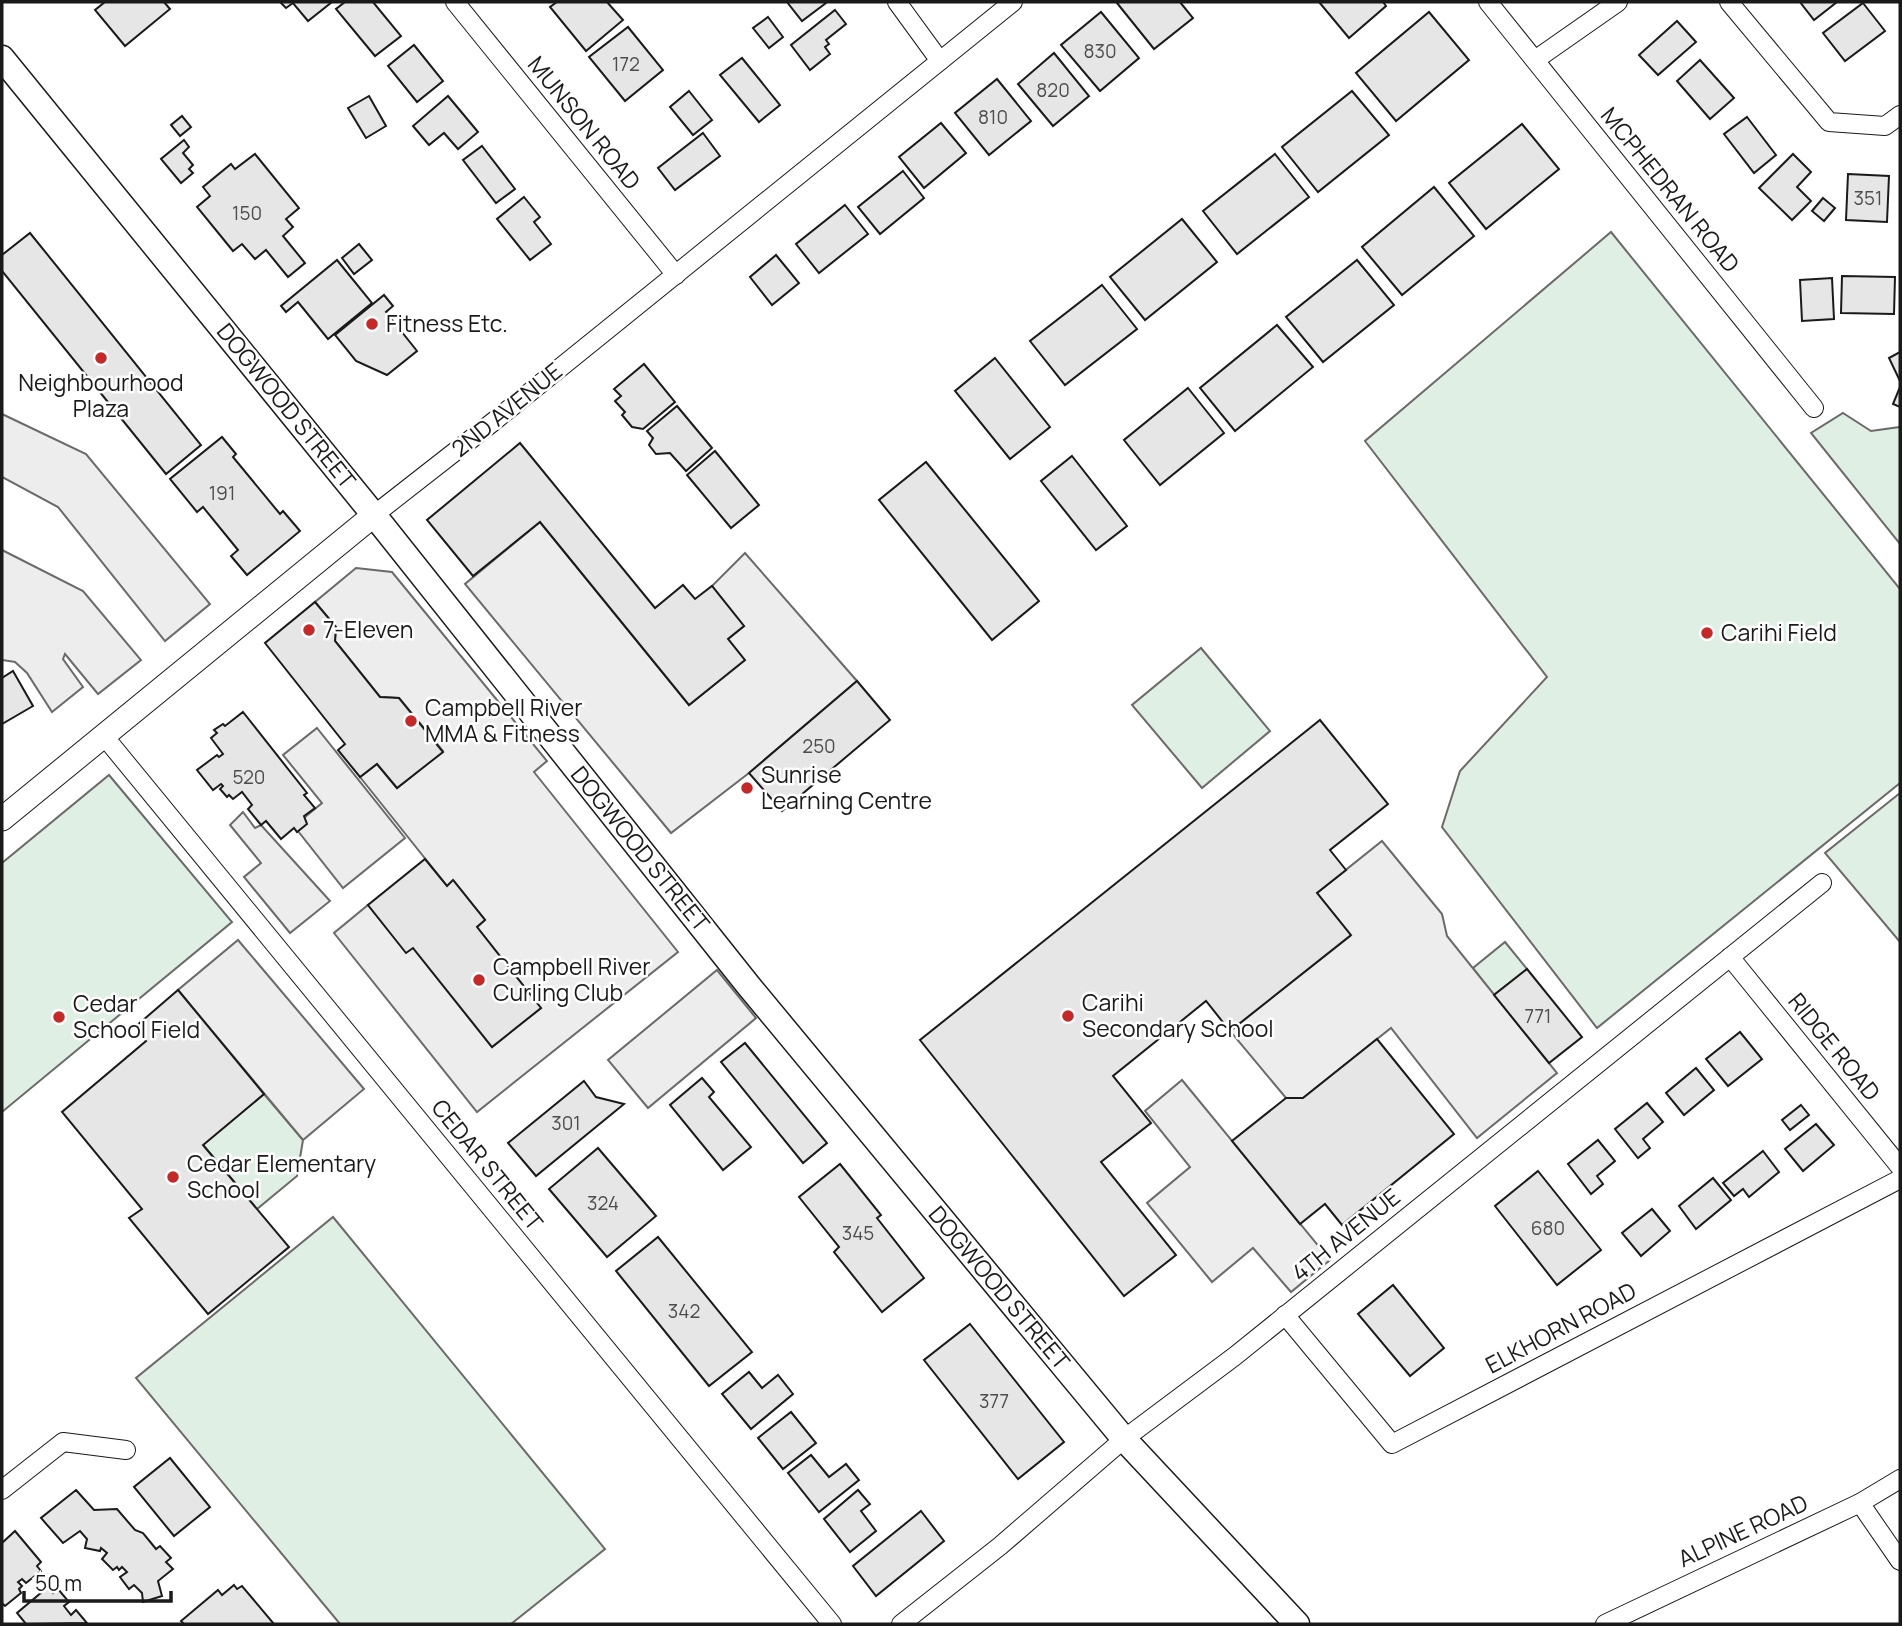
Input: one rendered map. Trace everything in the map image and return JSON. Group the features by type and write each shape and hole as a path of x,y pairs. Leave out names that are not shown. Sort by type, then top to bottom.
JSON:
{"main road":[{"name":"DOGWOOD STREET","path":"2,58 374,515 748,985 1125,1439 1297,1624"}],"street":[{"name":"MUNSON ROAD","path":"455,2 676,275"},
{"path":"897,2 940,61"},
{"name":"2ND AVENUE","path":"2,819 374,515 1013,2"},
{"name":"MCPHEDRAN ROAD","path":"1488,2 1814,408"},
{"path":"1535,60 1618,2"},
{"path":"1729,2 1829,122 1885,126 1900,116"},
{"name":"CEDAR STREET","path":"104,736 832,1624"},
{"name":"4TH AVENUE","path":"901,1624 1000,1546 1125,1439 1285,1315 1822,883"},
{"name":"RIDGE ROAD","path":"1730,957 1900,1167"},
{"name":"ELKHORN ROAD","path":"1285,1315 1392,1444 1900,1179"},
{"path":"2,1490 63,1442 126,1450"},
{"name":"ALPINE ROAD","path":"1605,1624 1860,1503 1900,1479"},
{"path":"1860,1503 1900,1561"}],"green space":[{"name":"Carihi Field","path":"1611,232 1900,589 1900,783 1597,1028 1442,827 1460,771 1547,677 1365,441"},
{"path":"1843,413 1871,431 1900,427 1900,544 1811,433"},
{"path":"1201,648 1270,731 1202,788 1132,705"},
{"name":"Cedar School Field","path":"109,775 232,922 2,1112 2,863"},
{"path":"1900,793 1900,942 1825,853"},
{"path":"1505,942 1527,969 1494,995 1473,968"},
{"path":"264,1094 303,1140 297,1176 257,1209 203,1145"},
{"path":"333,1217 605,1549 511,1624 340,1624 136,1378"}],"shaded area":[{"path":"2,414 86,454 210,604 165,641 58,507 2,477"},
{"path":"540,522 689,705 744,660 728,639 744,626 712,586 745,553 857,681 749,773 671,833 465,584"},
{"path":"2,550 83,591 141,660 98,694 65,654 63,659 83,687 52,712 27,673 15,662 2,660"},
{"path":"356,568 392,572 547,761 534,772 678,952 477,1112 334,933 368,905 406,952 413,948 492,1047 541,1008 477,927 485,920 454,881 447,886 360,777 377,764 397,788 443,751 399,698 380,697 335,641 336,627 315,602"},
{"path":"317,728 405,838 343,888 294,826 322,803 283,755"},
{"path":"243,812 255,828 261,825 330,901 290,933 244,877 261,863 230,825"},
{"path":"1382,841 1442,914 1447,936 1557,1073 1477,1138 1391,1028 1303,1098 1286,1098 1230,1031 1350,936 1317,893"},
{"path":"238,940 364,1089 303,1140 178,990"},
{"path":"717,970 756,1018 648,1108 608,1060"},
{"path":"1182,1080 1330,1260 1291,1292 1253,1248 1212,1282 1147,1203 1190,1167 1145,1111"}],"building":[{"path":"105,2 164,2 170,9 125,46 95,10"},
{"path":"280,2 332,2 308,21 293,3 286,8"},
{"path":"345,2 373,2 401,36 375,56 336,9"},
{"path":"557,2 607,2 623,20 586,51 550,7"},
{"path":"787,2 826,2 826,3 802,21"},
{"path":"1180,2 1193,18 1154,49 1117,3"},
{"path":"1319,2 1383,2 1386,6 1349,38"},
{"path":"1800,2 1837,2 1814,20"},
{"path":"1863,3 1885,31 1845,61 1823,33"},
{"path":"835,10 846,24 826,40 829,44 825,47 830,54 810,70 791,45"},
{"path":"1101,12 1139,58 1100,91 1061,45"},
{"path":"1429,12 1469,60 1396,121 1356,73"},
{"path":"768,17 783,37 769,48 753,28"},
{"path":"1677,21 1696,42 1658,75 1639,55"},
{"path":"628,27 663,70 625,101 589,57"},
{"path":"414,45 443,81 417,102 388,66"},
{"path":"1054,53 1089,96 1053,126 1018,84"},
{"path":"742,58 780,105 759,122 720,75"},
{"path":"1700,60 1734,98 1710,119 1677,81"},
{"path":"997,79 1031,121 989,155 955,113"},
{"path":"689,91 712,120 693,135 670,107"},
{"path":"1352,91 1389,135 1318,192 1282,147"},
{"path":"369,96 386,126 366,138 348,108"},
{"path":"448,96 478,132 458,149 444,133 429,145 413,126"},
{"path":"182,116 191,127 180,136 171,125"},
{"path":"1747,117 1776,155 1754,173 1724,134"},
{"path":"941,123 966,153 924,188 899,157"},
{"path":"1522,124 1559,169 1486,229 1449,183"},
{"path":"703,133 720,156 675,190 658,168"},
{"path":"184,140 189,147 183,153 193,165 189,169 193,173 181,183 161,159"},
{"path":"482,146 515,189 496,203 463,160"},
{"path":"255,154 299,208 286,219 293,227 283,236 305,263 288,277 266,250 255,259 242,244 233,251 197,207 210,196 203,187 231,164 235,169"},
{"path":"1275,154 1309,197 1237,254 1203,211"},
{"path":"1793,154 1811,172 1797,187 1811,201 1792,220 1759,188"},
{"path":"903,171 924,198 880,234 858,207"},
{"path":"1848,174 1889,176 1887,222 1846,220"},
{"path":"1434,187 1474,236 1402,295 1362,247"},
{"path":"524,197 540,217 534,222 551,244 530,260 497,219"},
{"path":"1823,198 1835,208 1824,221 1812,211"},
{"path":"845,205 868,234 819,273 796,244"},
{"path":"1182,219 1217,262 1145,320 1110,277"},
{"name":"Neighbourhood Plaza","path":"30,233 201,445 166,474 2,271 2,255"},
{"path":"359,244 372,260 354,274 342,258"},
{"path":"776,255 799,283 772,305 750,277"},
{"path":"337,260 372,303 328,339 298,302 286,312 281,306"},
{"path":"1357,260 1394,305 1323,362 1286,317"},
{"path":"1842,276 1895,277 1894,314 1841,313"},
{"path":"1832,278 1834,319 1802,321 1800,280"},
{"path":"1102,285 1137,329 1065,385 1030,341"},
{"name":"Fitness Etc.","path":"384,295 393,306 386,312 417,351 387,375 356,361 335,335"},
{"path":"1277,325 1313,367 1235,431 1200,388"},
{"path":"1900,352 1900,381 1889,358"},
{"path":"995,358 1050,427 1010,459 955,391"},
{"path":"644,364 675,402 643,429 632,427 622,415 625,412 615,401 621,396 614,389"},
{"path":"1900,387 1900,407 1893,404"},
{"path":"1188,388 1224,433 1160,485 1124,440"},
{"path":"677,406 712,448 686,471 670,453 656,454 649,445 653,438 647,431"},
{"path":"222,437 236,454 233,457 280,514 283,511 300,531 247,575 231,556 238,550 203,507 197,512 170,479"},
{"path":"520,443 655,608 683,585 695,599 712,586 744,626 728,639 745,660 689,705 540,522 473,576 427,520"},
{"path":"715,451 759,505 731,528 687,475"},
{"path":"1072,456 1127,526 1096,550 1041,481"},
{"path":"926,462 1039,601 992,640 879,500"},
{"path":"315,602 336,627 335,641 380,697 399,698 443,752 397,788 377,764 360,777 338,750 345,744 265,643"},
{"path":"13,671 33,706 2,724 2,678"},
{"path":"857,681 890,720 782,811 749,773"},
{"path":"243,712 307,793 304,795 315,808 304,816 307,824 297,832 294,828 281,839 266,821 261,825 248,809 252,805 242,792 233,799 229,795 227,797 220,789 223,786 221,784 213,790 197,770 217,755 219,757 223,754 211,738 217,733 214,730 223,724 225,726"},
{"name":"Carihi Secondary School","path":"1320,720 1388,804 1330,850 1346,870 1317,893 1351,935 1230,1031 1206,1001 1113,1076 1151,1123 1101,1162 1176,1255 1124,1296 920,1040"},
{"name":"Campbell River Curling Club","path":"425,859 447,886 453,880 485,920 477,927 541,1008 492,1047 413,948 406,953 368,905"},
{"path":"1527,969 1582,1037 1549,1063 1494,995"},
{"name":"Cedar Elementary School","path":"178,990 264,1094 203,1145 289,1247 208,1314 129,1218 142,1209 62,1112 146,1041 135,1027"},
{"path":"1740,1032 1762,1059 1728,1086 1706,1059"},
{"path":"1377,1039 1454,1134 1342,1225 1325,1204 1300,1224 1232,1141 1286,1098 1303,1098"},
{"path":"745,1043 827,1143 803,1163 721,1062"},
{"path":"1696,1068 1714,1090 1684,1115 1666,1093"},
{"path":"702,1078 714,1092 709,1097 751,1147 723,1170 670,1105"},
{"path":"584,1081 596,1097 624,1104 536,1176 508,1143"},
{"path":"1647,1103 1663,1122 1643,1139 1650,1148 1638,1158 1615,1129"},
{"path":"1801,1105 1809,1115 1790,1130 1782,1120"},
{"path":"1816,1124 1834,1145 1803,1171 1785,1149"},
{"path":"1598,1140 1615,1161 1597,1176 1603,1184 1591,1194 1568,1164"},
{"path":"598,1148 656,1216 607,1257 549,1189"},
{"path":"1763,1151 1779,1172 1749,1197 1743,1189 1734,1196 1723,1183"},
{"path":"840,1164 881,1215 877,1218 924,1278 882,1312 834,1252 839,1247 799,1197"},
{"path":"1538,1171 1601,1250 1557,1285 1495,1206"},
{"path":"1713,1178 1731,1200 1696,1229 1679,1206"},
{"path":"1652,1209 1670,1231 1641,1256 1622,1233"},
{"path":"658,1237 752,1352 709,1386 616,1271"},
{"path":"1393,1285 1444,1348 1410,1376 1358,1314"},
{"path":"970,1324 1064,1442 1018,1479 924,1360"},
{"path":"749,1372 762,1388 778,1375 793,1394 751,1429 722,1394"},
{"path":"791,1412 816,1443 783,1469 758,1438"},
{"path":"811,1455 829,1477 846,1464 859,1480 819,1512 788,1473"},
{"path":"170,1458 210,1507 174,1536 134,1487"},
{"path":"76,1490 94,1510 117,1509 135,1530 143,1533 156,1549 160,1546 171,1558 166,1562 173,1569 158,1581 162,1596 143,1602 142,1593 134,1585 129,1589 120,1577 127,1572 122,1567 113,1570 102,1559 107,1553 101,1548 100,1551 85,1548 87,1539 80,1531 63,1543 41,1518"},
{"path":"858,1490 870,1504 861,1511 876,1531 850,1552 824,1519"},
{"path":"921,1511 944,1541 876,1596 853,1566"},
{"path":"15,1531 41,1562 37,1566 41,1571 26,1583 22,1579 18,1582 22,1586 19,1589 21,1593 5,1606 2,1603 2,1543"},
{"path":"234,1585 237,1589 242,1586 274,1624 184,1624 181,1621 218,1590 222,1595"},
{"path":"48,1587 53,1593 58,1589 69,1602 64,1606 71,1615 76,1610 87,1623 26,1624 17,1613"}],"place":[{"name":"Fitness Etc.","path":"372,324"},
{"name":"Neighbourhood Plaza","path":"101,358"},
{"name":"7-Eleven","path":"309,630"},
{"name":"Carihi Field","path":"1707,633"},
{"name":"Campbell River MMA & Fitness","path":"411,721"},
{"name":"Sunrise Learning Centre","path":"747,788"},
{"name":"Campbell River Curling Club","path":"479,980"},
{"name":"Carihi Secondary School","path":"1068,1016"},
{"name":"Cedar School Field","path":"59,1017"},
{"name":"Cedar Elementary School","path":"173,1177"}]}
